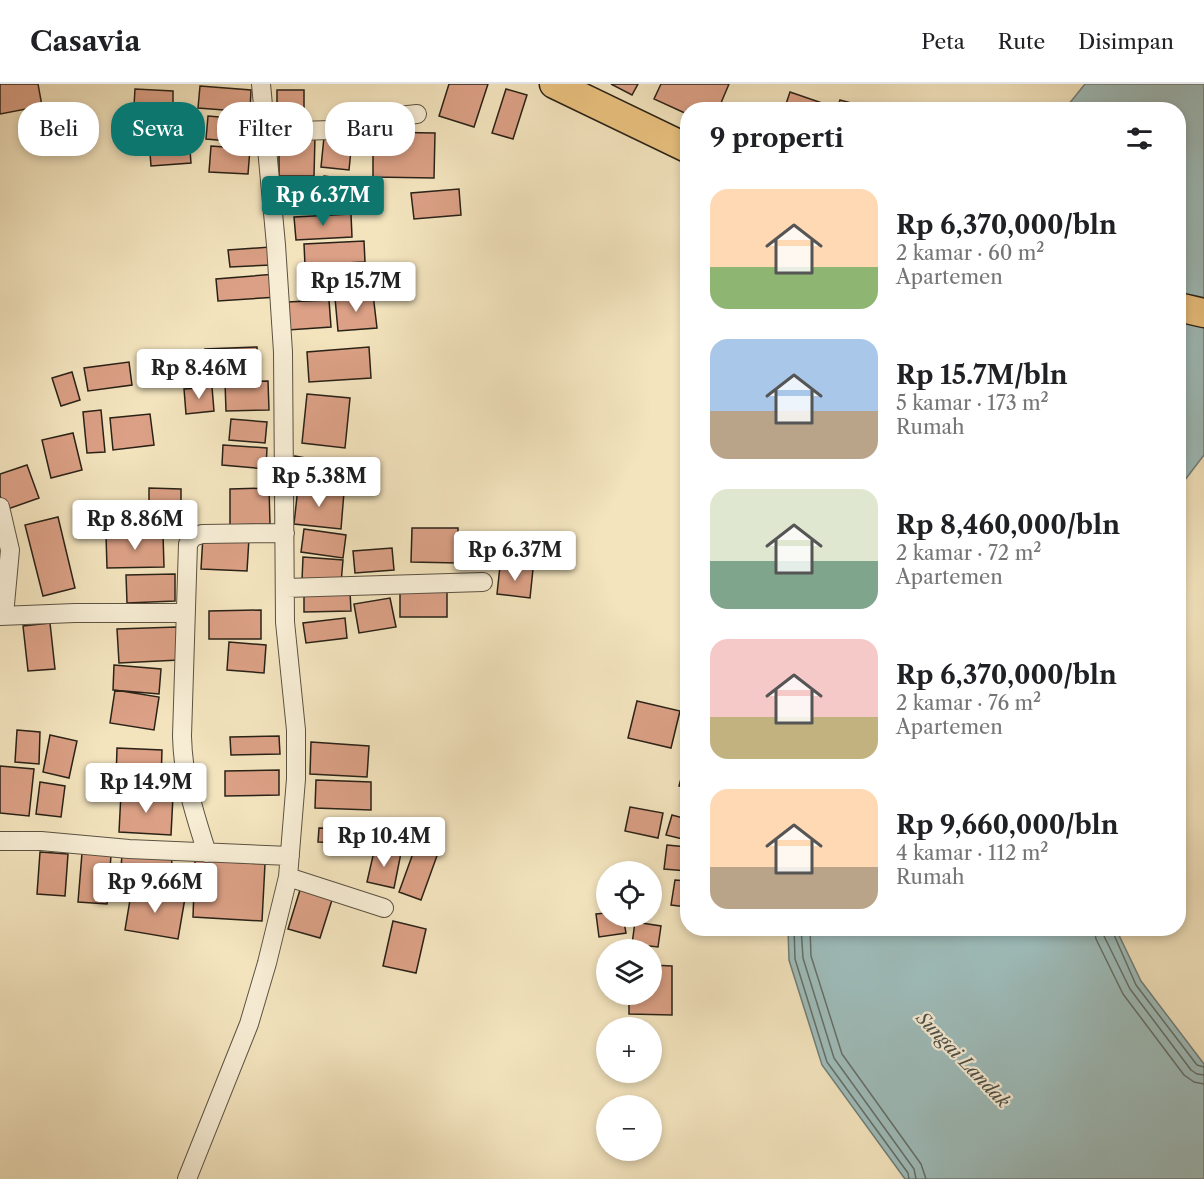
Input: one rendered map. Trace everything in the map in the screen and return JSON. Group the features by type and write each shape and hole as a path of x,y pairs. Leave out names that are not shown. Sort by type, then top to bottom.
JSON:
{"highway":[{"path":"554,84 680,145"},
{"path":"1186,309 1204,313"}],"street":[{"path":"261,84 263,102"},
{"path":"313,131 362,129 370,127 380,118 417,114"},
{"path":"187,1179 249,1023 267,963 288,877 290,856 296,779 296,740 285,621 284,352 269,156"},
{"path":"0,507 10,550 2,615 186,613"},
{"path":"207,853 187,789 183,764 186,556 190,538 195,535 213,534 285,533"},
{"path":"286,588 483,582"},
{"path":"0,841 41,841 129,849 290,856"},
{"path":"288,877 384,908"}],"water":[{"path":"1085,84 1204,84 1204,455 1186,479 1186,102 1070,102"},
{"name":"Sungai Landak","path":"788,936 1119,936 1141,981 1204,1064 1204,1179 905,1179 822,1065 789,960"}],"building":[{"path":"0,84 38,84 41,102 18,102 18,111 0,114"},
{"path":"449,84 488,84 474,127 439,116"},
{"path":"611,84 638,84 632,95"},
{"path":"661,84 729,84 721,102 680,102 680,111 654,99"},
{"path":"200,86 251,90 250,102 217,102 217,109 205,109 205,102 199,102"},
{"path":"135,89 173,91 173,102 134,102"},
{"path":"506,89 527,95 513,139 492,133"},
{"path":"277,90 304,90 304,102 277,102"},
{"path":"790,92 819,102 787,102"},
{"path":"208,116 217,117 217,140 206,139"},
{"path":"415,133 435,133 434,178 373,177 373,156 415,156"},
{"path":"313,136 315,136 314,176 279,176 279,156 313,156"},
{"path":"324,137 325,156 350,156 349,170 321,167"},
{"path":"211,146 217,146 217,156 249,156 248,174 209,172"},
{"path":"150,156 190,156 191,163 151,166"},
{"path":"324,176 359,181 356,208 321,203"},
{"path":"459,189 461,215 414,219 411,193"},
{"path":"351,214 352,237 296,240 294,217"},
{"path":"364,241 365,262 305,265 304,244"},
{"path":"270,247 271,265 230,267 228,250"},
{"path":"276,274 278,297 218,301 216,279"},
{"path":"373,294 377,328 338,331 335,298"},
{"path":"329,300 331,327 288,330 287,302"},
{"path":"257,347 258,374 206,375 205,349"},
{"path":"369,347 371,378 309,382 307,352"},
{"path":"129,362 132,385 88,391 84,368"},
{"path":"72,372 80,400 61,406 52,378"},
{"path":"268,381 269,410 226,411 225,382"},
{"path":"212,387 214,411 186,414 184,389"},
{"path":"307,394 350,398 345,448 302,443"},
{"path":"101,410 105,452 87,453 83,412"},
{"path":"150,414 154,445 113,450 110,418"},
{"path":"231,419 267,422 265,443 229,440"},
{"path":"73,433 82,470 51,478 42,440"},
{"path":"223,445 267,448 266,469 222,465"},
{"path":"295,456 343,465 339,487 291,478"},
{"path":"27,465 39,498 5,510 0,496 0,474"},
{"path":"298,487 344,492 341,529 294,524"},
{"path":"149,488 181,489 181,530 149,529"},
{"path":"269,488 270,524 230,525 230,489"},
{"path":"58,517 75,588 43,596 25,525"},
{"path":"412,528 458,528 458,563 411,562"},
{"path":"304,529 346,535 343,558 301,552"},
{"path":"163,534 164,567 107,568 106,535"},
{"path":"203,536 249,538 247,571 201,569"},
{"path":"392,548 394,570 355,573 353,551"},
{"path":"303,557 343,560 341,583 302,580"},
{"path":"500,566 533,569 530,598 497,594"},
{"path":"175,574 175,601 127,603 126,575"},
{"path":"400,590 447,591 447,617 400,617"},
{"path":"350,591 351,611 304,612 304,592"},
{"path":"390,598 396,627 359,633 354,604"},
{"path":"261,610 261,639 209,639 209,611"},
{"path":"345,618 347,638 306,643 303,623"},
{"path":"50,623 55,669 28,671 23,626"},
{"path":"177,627 179,660 119,663 117,629"},
{"path":"229,642 266,645 264,673 227,670"},
{"path":"114,665 161,669 159,694 113,690"},
{"path":"115,690 159,697 154,730 110,723"},
{"path":"637,701 680,711 671,748 628,738"},
{"path":"17,730 40,732 39,764 15,762"},
{"path":"50,735 77,741 69,778 43,772"},
{"path":"279,736 280,754 231,755 230,737"},
{"path":"311,742 369,746 367,777 310,774"},
{"path":"117,748 162,750 161,782 116,780"},
{"path":"0,766 34,769 29,816 0,813"},
{"path":"279,770 279,795 225,796 225,771"},
{"path":"316,780 371,782 371,810 315,808"},
{"path":"40,782 65,786 61,817 36,814"},
{"path":"121,793 173,796 171,835 119,832"},
{"path":"630,807 663,813 658,838 625,831"},
{"path":"672,815 680,817 680,838 666,835"},
{"path":"319,828 369,830 369,844 318,842"},
{"path":"416,845 438,853 421,900 399,892"},
{"path":"667,845 680,846 680,870 664,869"},
{"path":"375,847 401,853 394,888 367,882"},
{"path":"40,852 68,854 65,896 37,894"},
{"path":"82,853 111,856 107,904 78,902"},
{"path":"122,855 172,859 170,883 120,879"},
{"path":"195,860 265,864 262,921 193,917"},
{"path":"675,880 680,880 680,906 671,905"},
{"path":"132,888 185,898 178,939 125,930"},
{"path":"300,890 332,900 320,938 288,929"},
{"path":"393,921 426,929 416,973 383,966"},
{"path":"598,927 625,927 626,933 599,937"},
{"path":"634,927 661,927 659,939 633,939"},
{"path":"662,966 672,966 672,1015 629,1014 629,1005 662,1005"}]}
